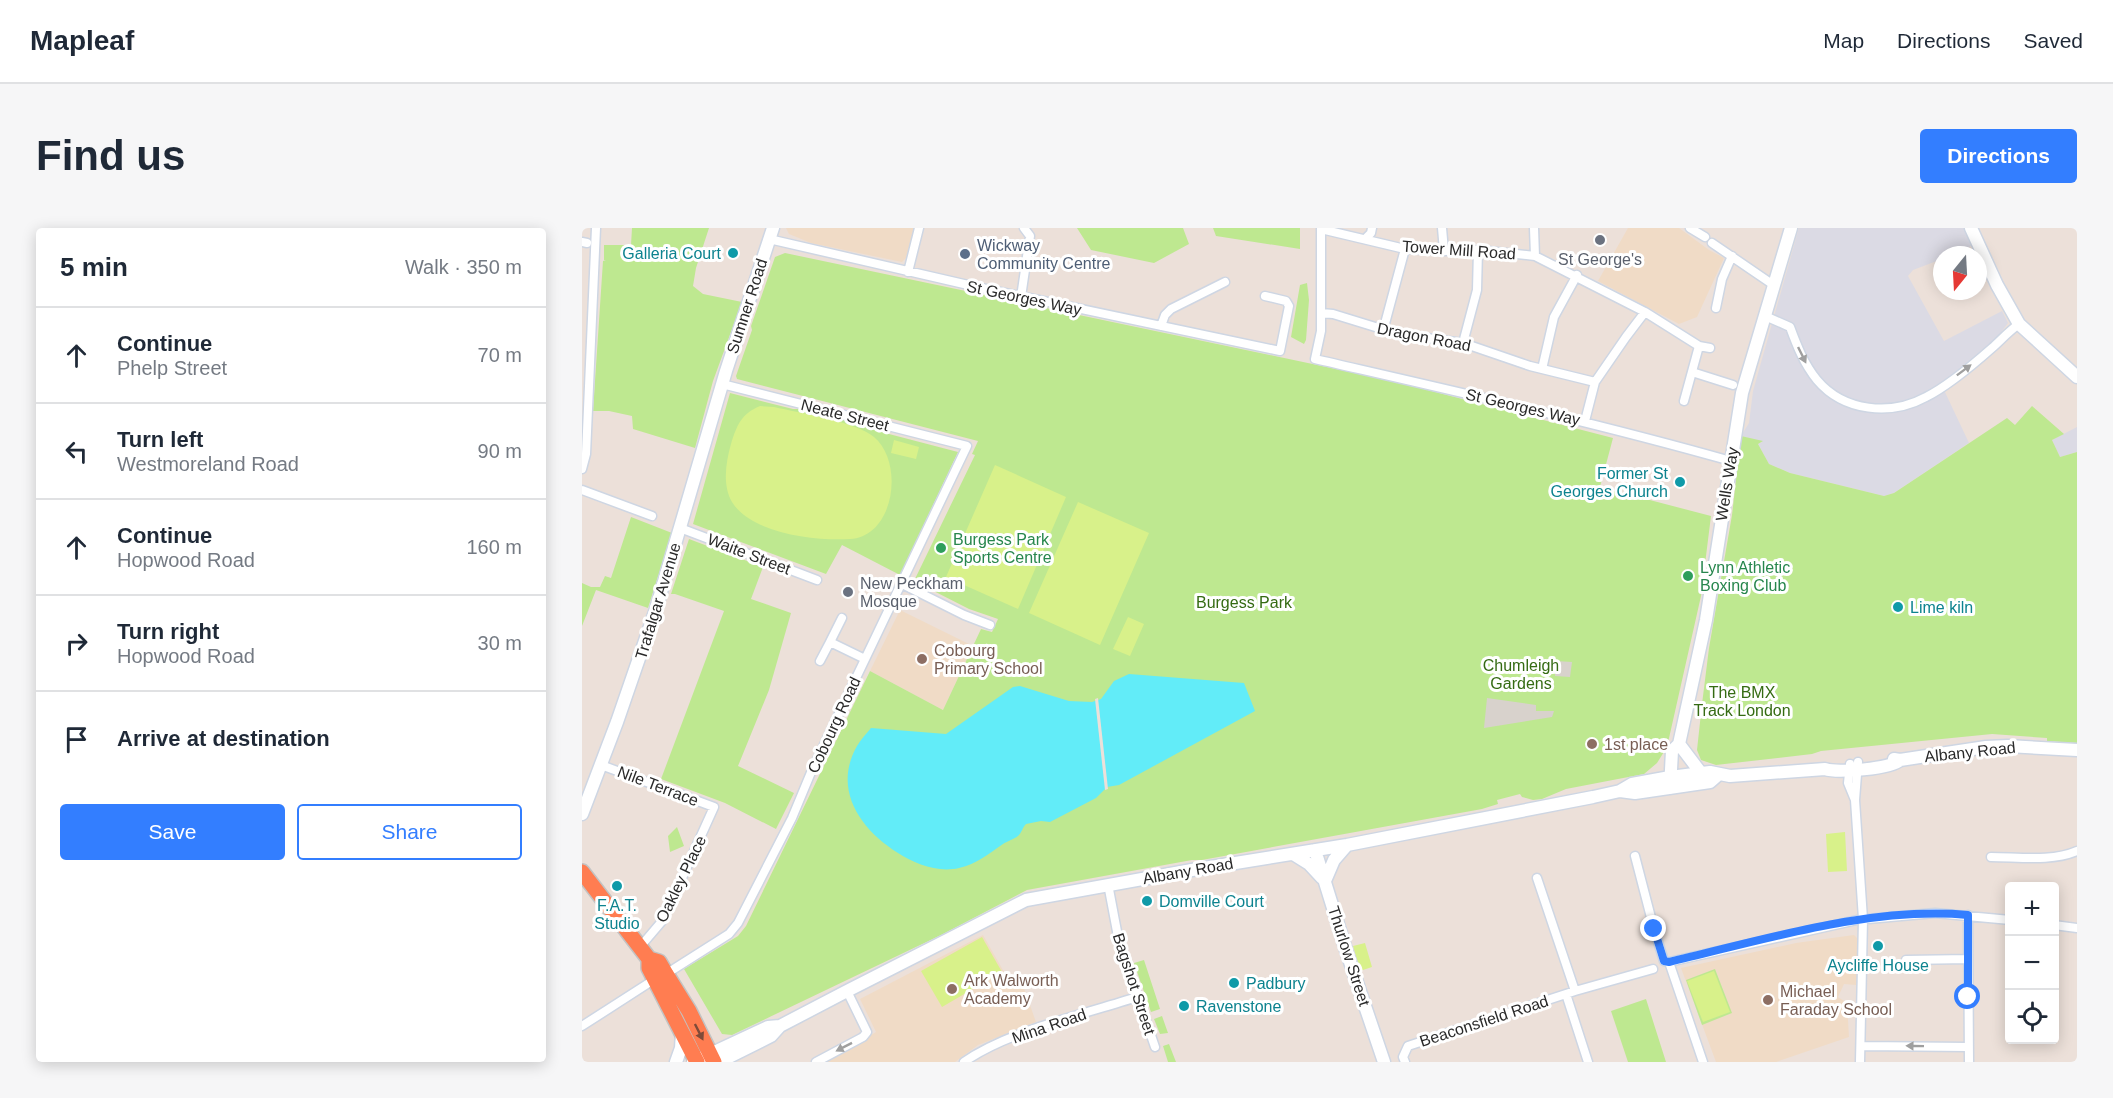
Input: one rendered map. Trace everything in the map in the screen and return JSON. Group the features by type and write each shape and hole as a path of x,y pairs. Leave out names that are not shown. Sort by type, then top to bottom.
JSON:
{"highway":[{"path":"582,872 644,953 648,968 661,976 705,1060"},
{"path":"661,976 682,1032 705,1060"}],"main road":[{"name":"Wells Way","path":"1683,780 1682,748 1703,635 1742,393 1791,228"},
{"path":"1971,228 1997,285 2019,324 2077,377"},
{"name":"Sumner Road","path":"722,384 771,233"},
{"name":"Trafalgar Avenue","path":"582,814 642,651 722,384"},
{"name":"Albany Road","path":"705,1060 768,1027 780,1026 1026,900 1108,884 1347,845 1620,791 1635,793 1701,773 1710,772 1718,775 1897,763 1900,760 1986,747 2017,746 2077,750"},
{"name":"Wells Way","path":"1670,782 1672,751 1682,748"},
{"path":"1682,748 1701,773"},
{"name":"Albany Road","path":"1683,780 1710,782 1718,775"},
{"path":"1293,854 1310,864 1325,881 1332,864 1347,845"},
{"name":"Thurlow Street","path":"1315,850 1384,1062"},
{"path":"676,1062 681,1048 682,1032"}],"street":[{"path":"582,469 586,454 596,228"},
{"path":"908,272 920,228"},
{"path":"1021,297 1030,236 1024,228"},
{"path":"1365,239 1371,233 1372,228"},
{"path":"1442,228 1444,251"},
{"path":"1534,228 1535,255"},
{"path":"1690,228 1775,286"},
{"path":"1321,229 1321,313"},
{"name":"Tower Mill Road","path":"1321,229 1405,249 1478,250 1535,255 1645,312 1699,346 1710,348"},
{"name":"St Georges Way","path":"771,233 908,272 1280,351 1289,306 1286,301 1265,296"},
{"path":"1383,331 1405,249"},
{"path":"1463,343 1477,290 1478,250"},
{"path":"1716,308 1722,279 1732,256"},
{"path":"1542,369 1554,317 1577,275"},
{"path":"1161,326 1165,315 1171,309 1225,282"},
{"path":"1585,422 1595,382 1645,312"},
{"name":"St Georges Way","path":"1321,313 1319,343 1322,346 1318,360 1585,422 1731,461"},
{"name":"Dragon Road","path":"1321,313 1333,314 1383,331 1463,343 1542,369 1595,382"},
{"path":"1765,316 1790,327 1803,360 1818,381 1838,398 1857,406 1875,408 1894,408 1928,396 1983,355 2019,324"},
{"path":"1684,401 1699,346"},
{"path":"1692,372 1733,385"},
{"name":"Neate Street","path":"722,384 967,446"},
{"name":"Cobourg Road","path":"582,1026 729,934 738,923 792,818 816,761 967,446"},
{"path":"582,490 652,516"},
{"name":"Waite Street","path":"680,528 817,580"},
{"path":"902,584 964,615 990,625"},
{"path":"820,661 842,618"},
{"path":"830,642 865,658"},
{"name":"Nile Terrace","path":"601,765 714,807"},
{"path":"1854,766 1863,919 1860,1062"},
{"name":"Oakley Place","path":"644,953 663,920 714,807"},
{"path":"1991,857 2068,855 2077,851"},
{"path":"1635,856 1664,961 1669,962 1863,919 1935,913 2005,919"},
{"path":"1537,878 1575,991"},
{"name":"Bagshot Street","path":"1108,884 1119,942 1155,1047"},
{"path":"1968,915 1969,1062"},
{"path":"2059,926 2077,928"},
{"path":"1905,960 1968,959"},
{"path":"1669,962 1703,1062"},
{"name":"Beaconsfield Road","path":"1405,1062 1403,1057 1408,1046 1575,991 1653,969"},
{"path":"816,1062 863,1038 867,1032 848,991"},
{"path":"1566,994 1588,1062"},
{"name":"Mina Road","path":"964,1062 981,1050 1023,1034 1137,997"},
{"path":"1862,1046 1968,1047"}],"shaded area":[{"path":"786,228 914,228 906,258 902,262 811,243 789,234"},
{"path":"1628,228 1679,228 1724,258 1697,317 1679,324 1598,281"},
{"path":"1799,228 1968,228 1974,242 1971,246 1933,246 1933,262 1913,270 1908,276 1944,341 2002,311 2008,323 1987,351 1944,390 1969,443 1894,493 1884,496 1790,473 1769,464 1758,444 1762,442 1741,436 1749,423 1753,391"},
{"path":"2077,427 2077,452 2060,457 2052,440"},
{"name":"Cobourg Primary School","path":"900,610 973,646 943,710 870,671"},
{"path":"1556,661 1572,662 1570,677 1555,676"},
{"path":"1487,698 1536,705 1536,711 1554,711 1552,717 1484,728"},
{"name":"Ark Walworth Academy","path":"983,935 1008,979 1020,977 1036,1022 978,1045 955,1062 827,1062 876,1032 860,999"},
{"name":"Michael Faraday School","path":"1854,935 1858,939 1856,985 1844,984 1838,997 1847,1003 1849,1037 1776,1062 1716,1062 1681,968 1796,943"}],"green space":[{"path":"632,228 709,228 696,268 693,286 703,294 742,302 713,381 695,448 633,429 632,416 609,411 593,411 603,261 606,260 604,260 604,245 631,245"},
{"path":"1077,228 1183,228 1189,244 1154,263 1091,250"},
{"path":"1213,228 1300,228 1300,249 1216,236"},
{"name":"Burgess Park","path":"785,253 1393,381 1613,438 1600,487 1711,516 1701,596 1667,747 1657,763 1644,774 1566,789 1542,799 1533,800 1522,797 1520,794 1497,800 1498,804 1482,809 1027,890 941,935 732,1035 722,1034 684,969 738,936 746,926 870,671 943,710 981,629 992,632 998,619 969,609 914,581 975,455 972,454 978,441 737,379 736,376 752,330 751,326 775,257"},
{"path":"1307,283 1309,300 1304,344 1291,337 1300,285"},
{"path":"730,393 887,430 889,434 958,452 900,575 842,545 826,574 693,524"},
{"path":"760,406 840,422 854,426 874,437 884,449 890,464 892,480 885,513 877,526 865,535 850,539 820,539 769,528 741,513 732,502 727,488 728,458 733,437 741,421 748,413"},
{"name":"The BMX Track London","path":"2032,406 2064,434 2052,440 2060,457 2077,452 2077,743 2047,741 2047,738 1992,734 1821,751 1716,765 1701,760 1697,750 1702,704 1709,648 1732,515 1741,436 1763,441 1758,444 1769,464 1790,473 1884,496 1894,493 2007,418 2015,425"},
{"path":"894,440 919,447 916,459 891,453"},
{"path":"995,465 1066,497 1018,609 946,577"},
{"path":"1078,502 1149,533 1100,645 1029,613"},
{"path":"631,517 672,533 648,608 596,590 582,626 582,583 591,587 600,587 605,576 611,578"},
{"path":"689,539 763,567 751,599 791,613 769,690 738,766 794,793 776,829 725,803 661,779 724,611 671,594"},
{"path":"1128,617 1144,624 1130,656 1113,649"},
{"path":"677,827 684,846 670,852 668,836"},
{"path":"1845,832 1847,871 1828,872 1826,834"},
{"path":"982,937 1002,972 942,1007 921,971"},
{"path":"1365,943 1372,967 1360,971 1353,946"},
{"path":"1144,960 1160,1009 1151,1012 1134,963"},
{"path":"1715,969 1732,1013 1702,1025 1686,980"},
{"path":"1714,971 1730,1012 1703,1022 1687,981"},
{"path":"1646,999 1666,1062 1628,1062 1611,1011"},
{"path":"1162,1016 1168,1033 1160,1034 1154,1019"},
{"path":"1169,1044 1176,1062 1168,1062 1163,1046"}],"water":[{"path":"1129,674 1244,683 1255,711 1119,785 1107,787 1096,798 1050,822 1026,824 1017,836 977,861 959,868 935,868 905,857 872,833 854,807 849,793 850,762 857,746 871,728 946,734 1013,687 1020,686 1069,701 1092,702 1101,699 1114,681"}],"pier":[{"path":"1098,698 1108,789 1105,790 1095,699"}],"place":[{"name":"St George's","path":"1600,240"},
{"name":"Galleria Court","path":"733,253"},
{"name":"Wickway Community Centre","path":"965,254"},
{"name":"Former St Georges Church","path":"1680,482"},
{"name":"Burgess Park Sports Centre","path":"941,548"},
{"name":"Lynn Athletic Boxing Club","path":"1688,576"},
{"name":"New Peckham Mosque","path":"848,592"},
{"name":"Lime kiln","path":"1898,607"},
{"name":"Cobourg Primary School","path":"922,659"},
{"name":"1st place","path":"1592,744"},
{"name":"F.A.T. Studio","path":"617,886"},
{"name":"Domville Court","path":"1147,901"},
{"name":"Aycliffe House","path":"1878,946"},
{"name":"Padbury","path":"1234,983"},
{"name":"Ark Walworth Academy","path":"952,989"},
{"name":"Michael Faraday School","path":"1768,1000"},
{"name":"Ravenstone","path":"1184,1006"}],"route":[{"path":"1654,929 1664,961 1669,962 1853,920 1935,913 1968,915 1968,997"}],"park label":[{"name":"Chumleigh Gardens","path":"1521,674"}]}
